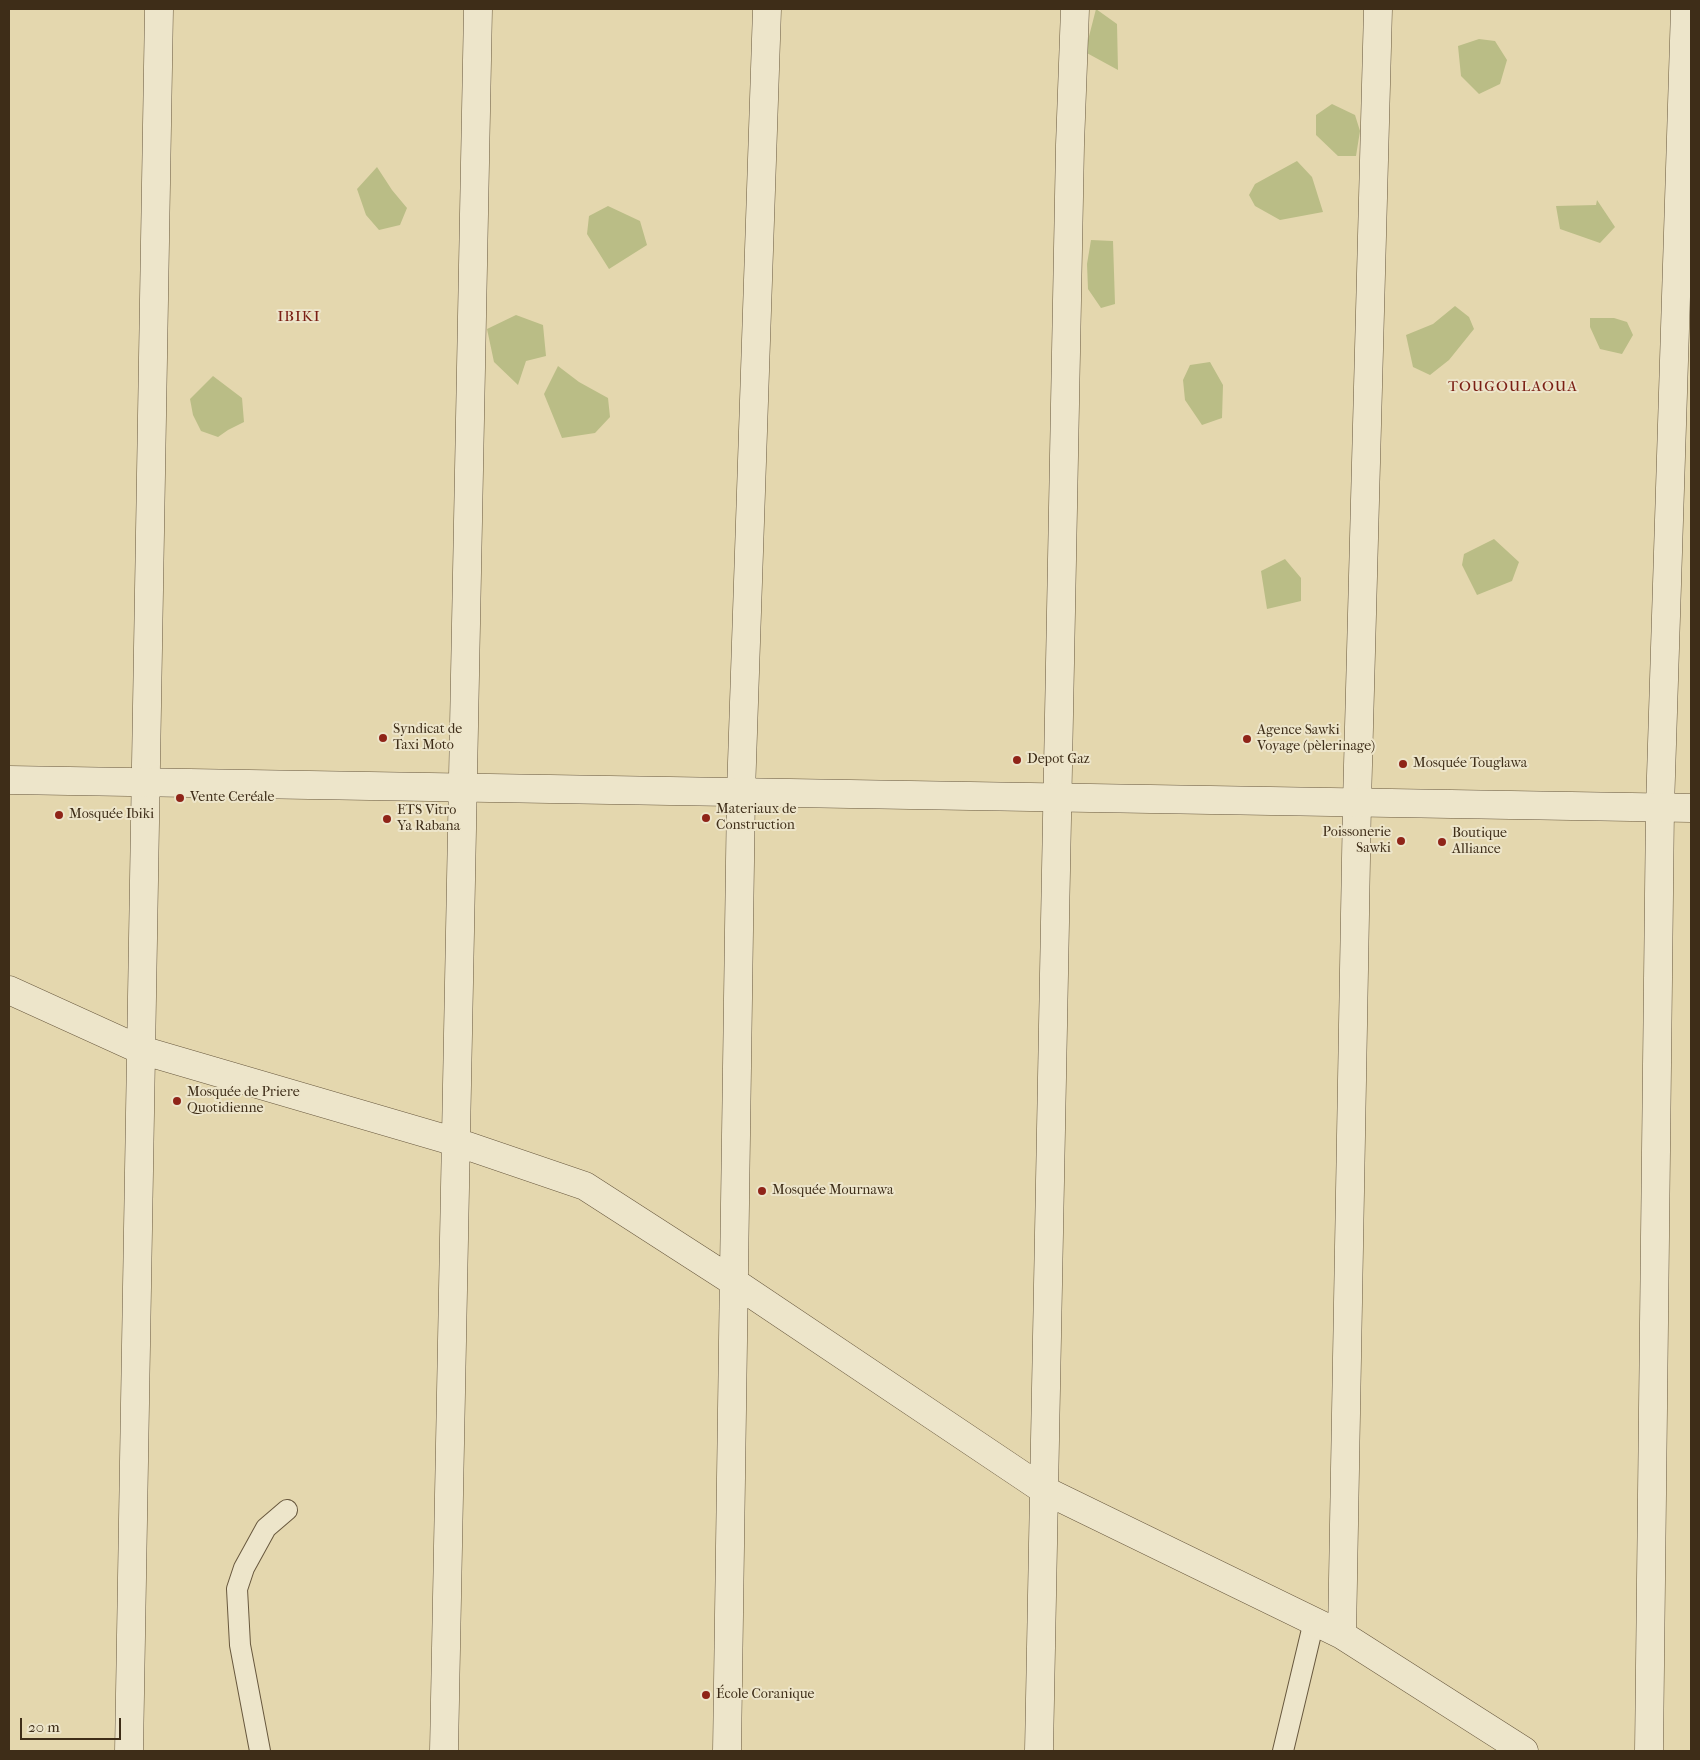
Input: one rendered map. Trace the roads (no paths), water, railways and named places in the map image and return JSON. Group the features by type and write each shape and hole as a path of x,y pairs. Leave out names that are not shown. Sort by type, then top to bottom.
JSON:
{"street":[{"path":"129,1751 159,9"},
{"path":"444,1751 478,9"},
{"path":"727,1751 741,793 767,9"},
{"path":"1040,1751 1057,798 1070,155 1075,9"},
{"path":"1342,1635 1357,803 1378,9"},
{"path":"1649,1751 1660,808 1686,9"},
{"path":"9,780 1691,808"},
{"path":"9,990 141,1050 456,1142 585,1186 734,1282 1044,1490 1342,1635 1524,1751"}],"lane":[{"path":"260,1751 240,1645 237,1589 244,1568 266,1528 287,1510"},
{"path":"1283,1751 1314,1621"}],"place":[{"name":"Syndicat de Taxi Moto","path":"383,738"},
{"name":"Agence Sawki Voyage (pèlerinage)","path":"1247,739"},
{"name":"Depot Gaz","path":"1017,760"},
{"name":"Mosquée Touglawa","path":"1403,764"},
{"name":"Vente Ceréale","path":"180,798"},
{"name":"Mosquée Ibiki","path":"59,815"},
{"name":"Materiaux de Construction","path":"706,818"},
{"name":"ETS Vitro Ya Rabana","path":"387,819"},
{"name":"Poissonerie Sawki","path":"1401,841"},
{"name":"Boutique Alliance","path":"1442,842"},
{"name":"Mosquée de Priere Quotidienne","path":"177,1101"},
{"name":"Mosquée Mournawa","path":"762,1191"},
{"name":"École Coranique","path":"706,1695"}],"district":[{"name":"IBIKI","path":"299,317"},
{"name":"TOUGOULAOUA","path":"1513,387"}]}
